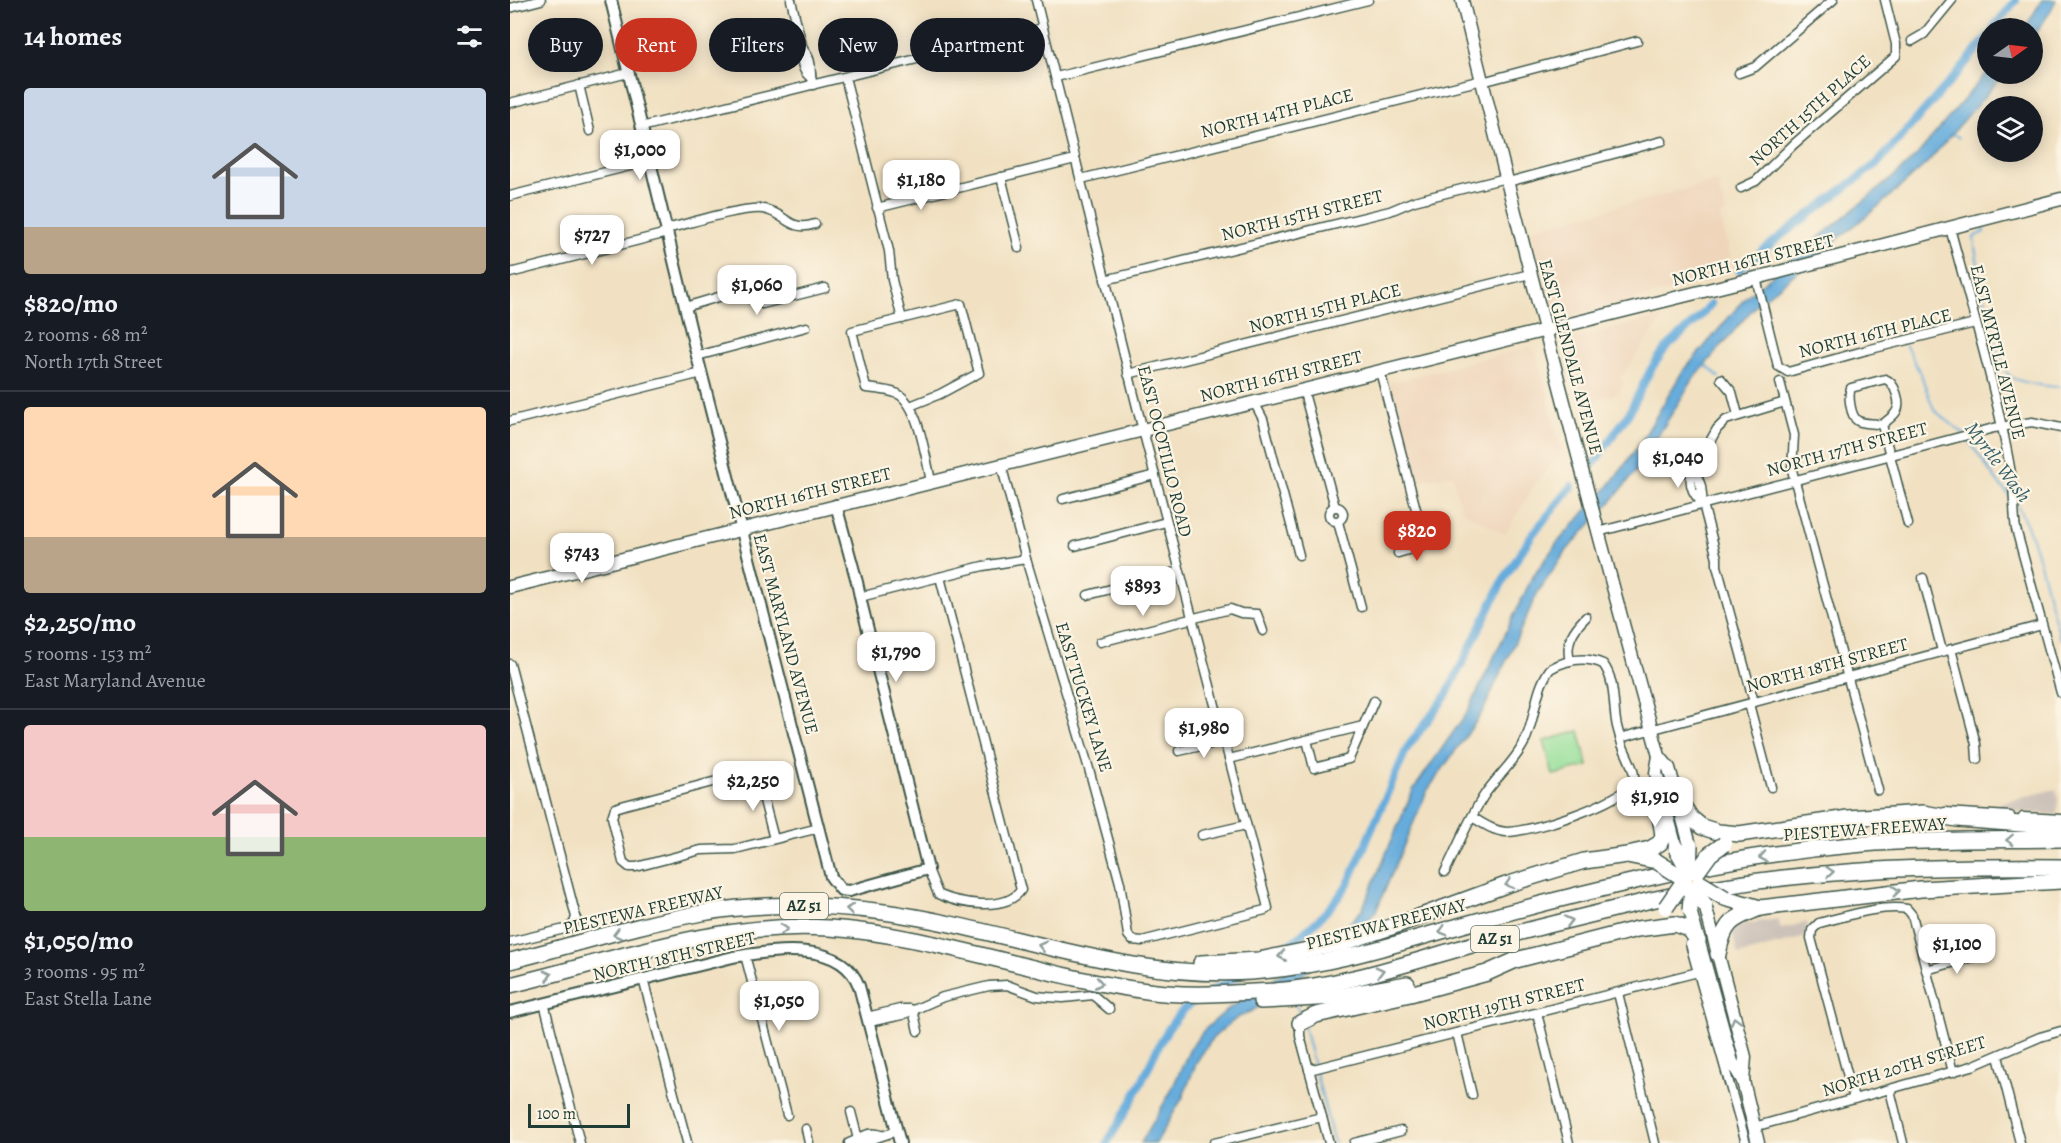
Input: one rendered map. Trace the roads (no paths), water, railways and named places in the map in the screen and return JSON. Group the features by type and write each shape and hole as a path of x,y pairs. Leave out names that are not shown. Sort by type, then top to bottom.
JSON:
{"highway":[{"path":"1198,968 1259,960 1322,948 1359,938 1517,881 1584,861 1627,855 1638,850 1654,848 1660,843 1663,835 1660,818 1670,799 1702,827 1718,832 1739,834 1848,818 1923,813 1957,819 2061,827"},
{"path":"1637,929 1666,907 1710,855 1739,834"},
{"name":"PIESTEWA FREEWAY","path":"510,961 701,913 773,905 826,906 886,912 1074,954 1150,968 1198,968 1233,973 1280,969 1343,959 1522,909 1639,880 1713,865 1862,844 2061,839"},
{"path":"1683,847 1698,908"},
{"path":"1627,855 1656,861 1725,898 1760,908"},
{"name":"AZ 51","path":"514,985 643,950 735,931 828,928 882,934 938,945 1070,978 1165,993 1276,991 1323,985 1406,965 1490,940 1644,902 1761,880 1875,869 2061,867"},
{"path":"1718,954 1723,934 1729,924 1741,915 1760,908 1921,889 2061,881"},
{"path":"1196,994 1235,1001 1313,1000 1371,992 1485,964 1516,960 1637,929 1675,924 1689,929 1694,943"},
{"path":"1300,1023 1316,1015 1487,973 1516,960"}],"main road":[{"name":"EAST GLENDALE AVENUE","path":"1462,0 1544,331 1596,527 1651,730 1659,756 1669,768 1670,799 1683,847"},
{"name":"NORTH 16TH STREET","path":"510,587 1753,279 2061,200"},
{"path":"1698,908 1694,943 1732,1062 1743,1081 1755,1127 1754,1143"},
{"path":"1698,908 1718,954 1745,1057 1743,1081"}],"street":[{"path":"510,8 542,0"},
{"name":"EAST MARYLAND AVENUE","path":"611,0 697,356 831,877 841,890 849,891 928,869"},
{"path":"791,0 803,49 809,56 807,63 813,70 812,81"},
{"name":"EAST OCOTILLO ROAD","path":"1036,0 1040,18"},
{"path":"1056,77 1368,0"},
{"path":"1739,73 1755,67 1833,0"},
{"name":"NORTH 15TH PLACE","path":"1741,188 1756,181 1794,144 1896,56 1897,51 1885,0"},
{"path":"1912,41 1924,34 1948,2"},
{"name":"EAST OCOTILLO ROAD","path":"1045,36 1142,429 1268,908"},
{"name":"NORTH 14TH PLACE","path":"1080,179 1637,41"},
{"path":"641,127 812,81 845,77 910,61"},
{"path":"510,103 628,73"},
{"path":"845,77 889,251 892,280 902,319"},
{"path":"579,85 590,131"},
{"name":"NORTH 15TH STREET","path":"1105,280 1390,211 1414,201 1662,141"},
{"path":"878,208 1075,159"},
{"path":"510,196 650,161"},
{"path":"1001,177 1019,248"},
{"path":"510,273 750,209 766,209 792,225 803,228 815,224"},
{"name":"EAST MYRTLE AVENUE","path":"1950,228 2001,426 2012,479 2014,519 2061,693"},
{"name":"NORTH 15TH PLACE","path":"1128,374 1530,274"},
{"name":"NORTH 16TH PLACE","path":"1753,279 1778,366 1788,372 1975,323"},
{"path":"685,307 732,293 743,295 762,304 825,288"},
{"path":"909,406 940,394 979,373 961,304 852,331 866,388 899,395 916,418 931,481"},
{"path":"697,356 806,327"},
{"path":"1380,371 1425,545 1398,553"},
{"path":"510,421 702,373"},
{"path":"1721,379 1732,392 1738,415"},
{"path":"1885,379 1891,381 1899,407 1882,425 1859,421 1855,418 1849,398 1851,388 1885,379"},
{"path":"1780,382 1794,435 1792,458 1795,480 1878,790"},
{"path":"1304,390 1335,507 1330,511 1329,516 1333,521 1338,522 1361,607"},
{"path":"1254,402 1263,419 1296,556"},
{"path":"1771,787 1716,566 1717,558 1703,504 1701,486 1695,470 1717,429 1726,420 1785,402"},
{"name":"NORTH 17TH STREET","path":"1596,527 1703,504 2001,426 2032,422 2061,428"},
{"path":"1882,425 1908,524"},
{"name":"EAST TUCKEY LANE","path":"1001,464 1026,559 1089,769 1120,883 1125,928 1132,940 1142,940 1268,908"},
{"path":"1063,499 1155,475"},
{"path":"836,505 935,891 942,896 975,905 990,904 1009,899 1021,890 940,577"},
{"path":"1075,546 1166,522"},
{"path":"860,597 1026,559"},
{"path":"1088,595 1179,571"},
{"path":"1923,578 1942,651"},
{"path":"1100,642 1230,609 1241,614 1257,614 1263,631"},
{"path":"1570,661 1568,646 1570,639 1577,626 1586,617"},
{"name":"NORTH 18TH STREET","path":"1620,738 2042,625"},
{"path":"1951,649 1976,744 1977,759"},
{"path":"1445,872 1472,817 1485,795 1523,746 1545,676 1550,669 1570,661 1596,661 1603,664 1610,676 1616,723 1625,756 1633,771 1634,779 1625,790 1606,803 1580,813 1505,832 1488,827 1472,817"},
{"path":"510,664 576,917 569,928 510,942"},
{"path":"1307,740 1314,768 1349,759 1374,701"},
{"path":"1229,759 1363,726"},
{"path":"1179,751 1224,741"},
{"path":"774,839 760,785 755,776 747,773 615,808 612,817 623,862 629,867 701,850 735,849 819,828"},
{"path":"1923,813 1956,811 2061,819"},
{"path":"1202,835 1246,825"},
{"path":"1854,1099 1811,938 1812,930 1820,923 1855,914 1907,909 1912,915 1953,1072"},
{"name":"NORTH 18TH STREET","path":"510,1012 745,955 774,952 814,953 834,958 844,964 857,980 868,1019"},
{"path":"745,955 787,1115"},
{"path":"1926,970 1981,955"},
{"path":"1702,971 1754,1143"},
{"name":"NORTH 19TH STREET","path":"1309,1070 1702,971"},
{"path":"643,979 687,1142"},
{"path":"900,1143 868,1019 913,1010 943,997 1000,985 1048,997 1093,995 1109,1009"},
{"path":"1618,993 1655,1143"},
{"path":"544,1003 580,1143"},
{"path":"913,1010 918,1030"},
{"path":"1537,1013 1569,1143"},
{"path":"1300,1023 1300,1036 1329,1143"},
{"name":"NORTH 20TH STREET","path":"1755,1127 1953,1072 1998,1056 2040,1037 2061,1031"},
{"path":"1457,1033 1472,1095"},
{"path":"1998,1056 2020,1143"},
{"path":"1890,1090 1903,1143"},
{"path":"851,1112 859,1142"},
{"path":"1214,1143 1322,1117"},
{"path":"806,1129 809,1143"},
{"path":"849,1143 864,1142 897,1131"},
{"path":"1354,1143 1401,1131"}],"water":[{"path":"2042,0 2056,0 2043,23 2043,18 2031,18"},
{"path":"1977,84 1995,84 1985,96 1977,96 1977,105 1926,164 1880,205 1756,305 1694,378 1636,471 1567,550 1538,592 1482,713 1427,791 1376,911 1360,930 1261,1006 1237,1018 1212,1039 1197,1061 1183,1097 1156,1143 1141,1143 1170,1093 1190,1049 1204,1030 1228,1009 1333,940 1362,910 1413,790 1468,711 1532,578 1557,543 1624,466 1641,442 1681,374 1747,296 1917,155"}],"waterway":[{"path":"2001,18 2016,0"},
{"path":"1739,270 1878,163 1977,49"},
{"name":"Myrtle Wash","path":"1952,133 1959,138"},
{"path":"1982,223 1984,232 1974,237 1975,247 1983,295 1998,355 2004,369 2011,377 2021,381 2061,387"},
{"path":"1594,463 1629,413 1651,369 1665,349 1711,304"},
{"name":"Myrtle Wash","path":"1906,346 1921,375 1934,410 1964,434"},
{"path":"1703,363 1719,377"},
{"name":"Myrtle Wash","path":"1967,438 2010,496"},
{"path":"1281,951 1318,920 1349,882 1407,748 1446,696 1504,579 1532,535 1572,486"},
{"name":"Myrtle Wash","path":"2017,505 2037,554 2061,639"},
{"path":"1211,991 1240,975"},
{"path":"1107,1143 1134,1098 1162,1039 1178,1015 1200,997"},
{"path":"1296,1004 1300,1016"},
{"path":"1304,1027 1334,1143"}]}
